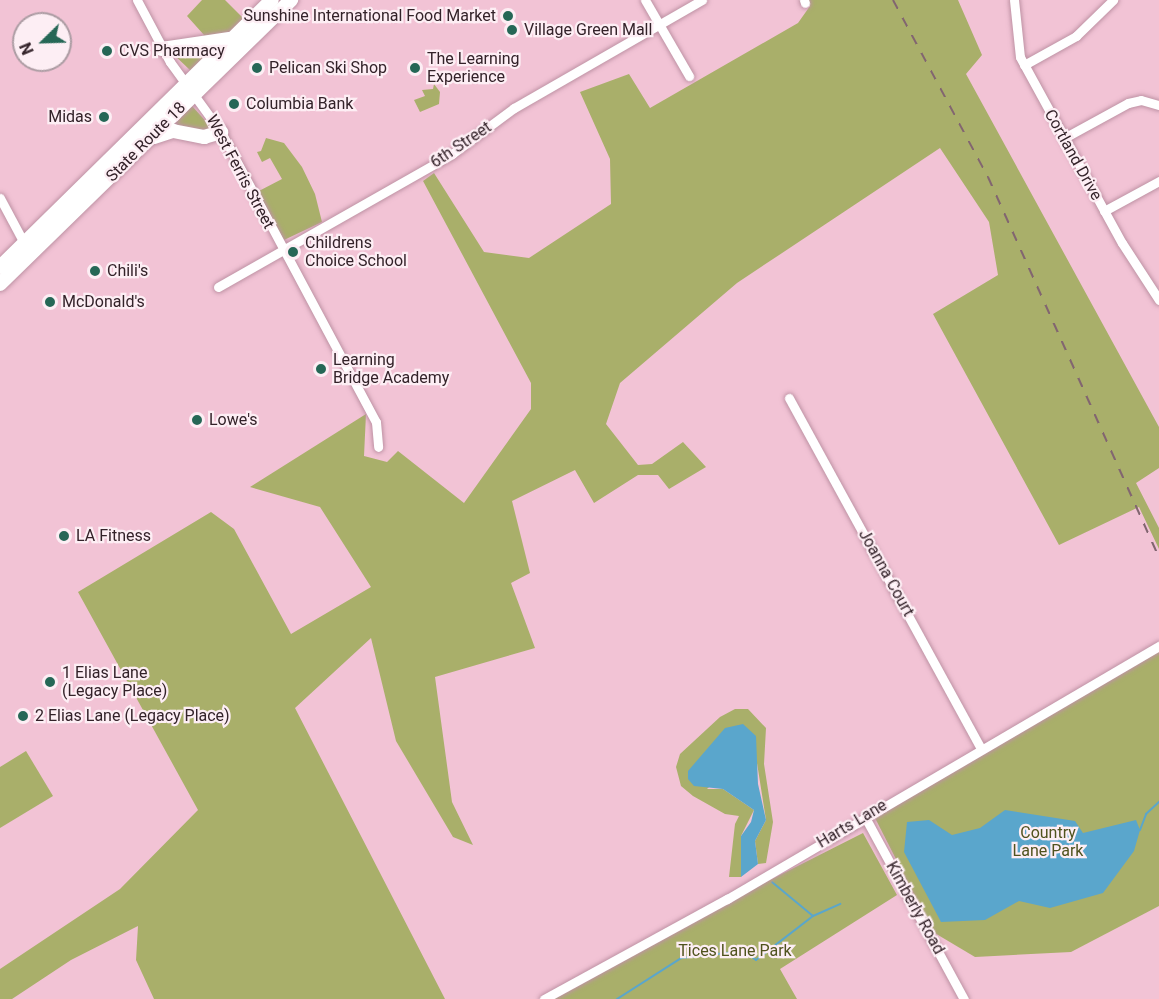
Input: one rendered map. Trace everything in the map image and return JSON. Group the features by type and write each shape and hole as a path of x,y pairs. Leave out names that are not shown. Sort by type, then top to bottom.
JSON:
{"highway":[{"name":"State Route 18","path":"0,284 150,139 231,39 272,0"},
{"name":"State Route 18","path":"0,267 191,88 291,0"},
{"path":"162,49 231,39"},
{"path":"150,139 173,131 204,137 221,132"}],"street":[{"name":"West Ferris Street","path":"137,0 162,49 221,132 376,422 378,447"},
{"path":"645,0 689,76"},
{"name":"6th Street","path":"218,287 452,154 514,108 702,0"},
{"name":"Cortland Drive","path":"1014,0 1017,48 1024,65 1104,211 1155,286 1159,300"},
{"path":"1024,65 1076,36 1113,0"},
{"path":"1064,138 1128,103 1142,100 1159,105"},
{"path":"1104,211 1159,181"},
{"path":"0,198 24,243"},
{"name":"Joanna Court","path":"789,398 981,748"},
{"name":"Harts Lane","path":"544,999 717,904 1159,646"},
{"name":"Kimberly Road","path":"865,817 964,999"}],"green space":[{"path":"202,0 225,0 244,19 229,33 200,39 204,35 187,16"},
{"path":"808,0 958,0 982,55 966,74 1159,427 1159,468 1136,483 1159,528 1159,549 1139,507 1059,545 933,314 998,275 989,222 940,148 737,283 620,383 606,424 638,465 652,464 683,442 706,467 669,489 658,475 638,475 594,503 575,470 512,501 530,573 511,583 535,648 435,677 452,802 473,845 453,837 396,741 371,638 295,708 445,999 154,999 136,960 138,926 71,960 12,999 0,999 0,969 120,889 198,810 78,592 211,512 234,529 291,634 371,587 320,507 250,487 366,414 364,456 387,462 398,451 464,503 531,409 531,383 423,181 434,173 484,252 529,258 611,204 610,159 580,92 629,74 650,108 798,23 810,6"},
{"path":"211,49 191,71 172,53"},
{"path":"434,84 440,92 439,104 420,112 414,100 425,96 422,90 433,89"},
{"path":"192,106 212,128 209,133 172,127"},
{"path":"266,138 284,143 302,167 315,194 322,222 284,240 257,192 282,179 270,158 262,162 257,152 261,151"},
{"name":"Country Lane Park","path":"1159,650 1159,906 1071,952 975,957 933,932 875,818"},
{"path":"735,709 748,709 766,728 764,764 773,822 766,863 758,864 755,841 766,820 754,744 707,789 723,789 754,810 741,836 741,877 729,877 735,824 739,816 725,814 693,796 681,786 676,767 680,754 720,717"},
{"path":"26,751 53,796 0,828 0,767"},
{"name":"Tices Lane Park","path":"863,833 897,895 780,969 797,999 544,999 598,967"}],"water":[{"path":"743,724 756,736 758,784 766,820 755,841 758,864 741,877 741,836 751,822 754,810 723,789 694,786 688,779 688,771 725,728"},
{"path":"1005,810 1075,821 1083,833 1136,820 1140,830 1134,851 1103,893 1050,908 1019,901 985,920 941,922 904,852 907,822 929,820 952,835 980,828"}],"waterway":[{"path":"1140,830 1146,814 1159,802"},
{"path":"617,999 681,958 744,951 756,960 813,916 772,882"},
{"path":"813,916 840,904"}],"railway":[{"path":"893,0 988,177 1159,558"}],"place":[{"name":"Sunshine International Food Market","path":"508,16"},
{"name":"Village Green Mall","path":"512,30"},
{"name":"CVS Pharmacy","path":"107,51"},
{"name":"Pelican Ski Shop","path":"257,68"},
{"name":"The Learning Experience","path":"415,68"},
{"name":"Columbia Bank","path":"234,104"},
{"name":"Midas","path":"104,117"},
{"name":"Childrens Choice School","path":"293,252"},
{"name":"Chili's","path":"95,271"},
{"name":"McDonald's","path":"50,302"},
{"name":"Learning Bridge Academy","path":"321,369"},
{"name":"Lowe's","path":"197,420"},
{"name":"LA Fitness","path":"64,536"},
{"name":"1 Elias Lane (Legacy Place)","path":"50,682"},
{"name":"2 Elias Lane (Legacy Place)","path":"23,716"}]}
